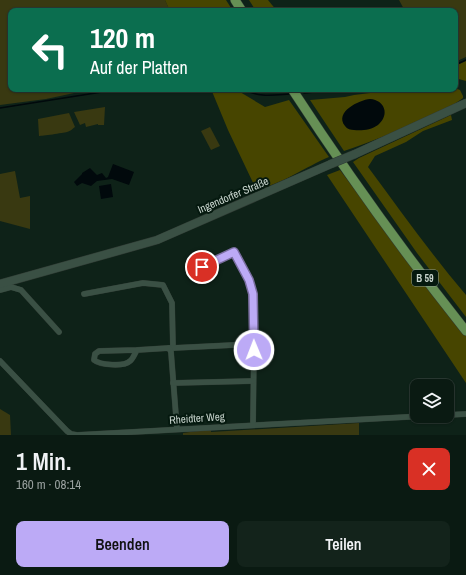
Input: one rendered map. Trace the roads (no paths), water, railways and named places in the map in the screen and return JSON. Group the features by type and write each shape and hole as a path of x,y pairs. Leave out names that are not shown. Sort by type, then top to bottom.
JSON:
{"main road":[{"name":"B 59","path":"294,92 385,224 466,331"}],"street":[{"name":"Ingendorfer Straße","path":"0,284 157,240 355,154 466,103"},
{"path":"202,267 234,252 249,280 253,294 253,424"},
{"path":"84,294 143,283 163,285 172,303 171,352 177,430"},
{"path":"0,290 11,287 21,290 59,332"},
{"path":"137,350 130,362 125,364 104,364 98,363 94,360 95,354 99,351 254,344"},
{"name":"Rheidter Weg","path":"0,361 67,431 71,434 77,435 177,430 253,424 410,417"},
{"path":"174,383 253,381"},
{"path":"454,415 466,414"}],"waterway":[{"path":"458,64 466,60"},
{"path":"0,108 102,92"},
{"path":"249,92 260,95 289,94"},
{"path":"304,93 315,92"}]}
